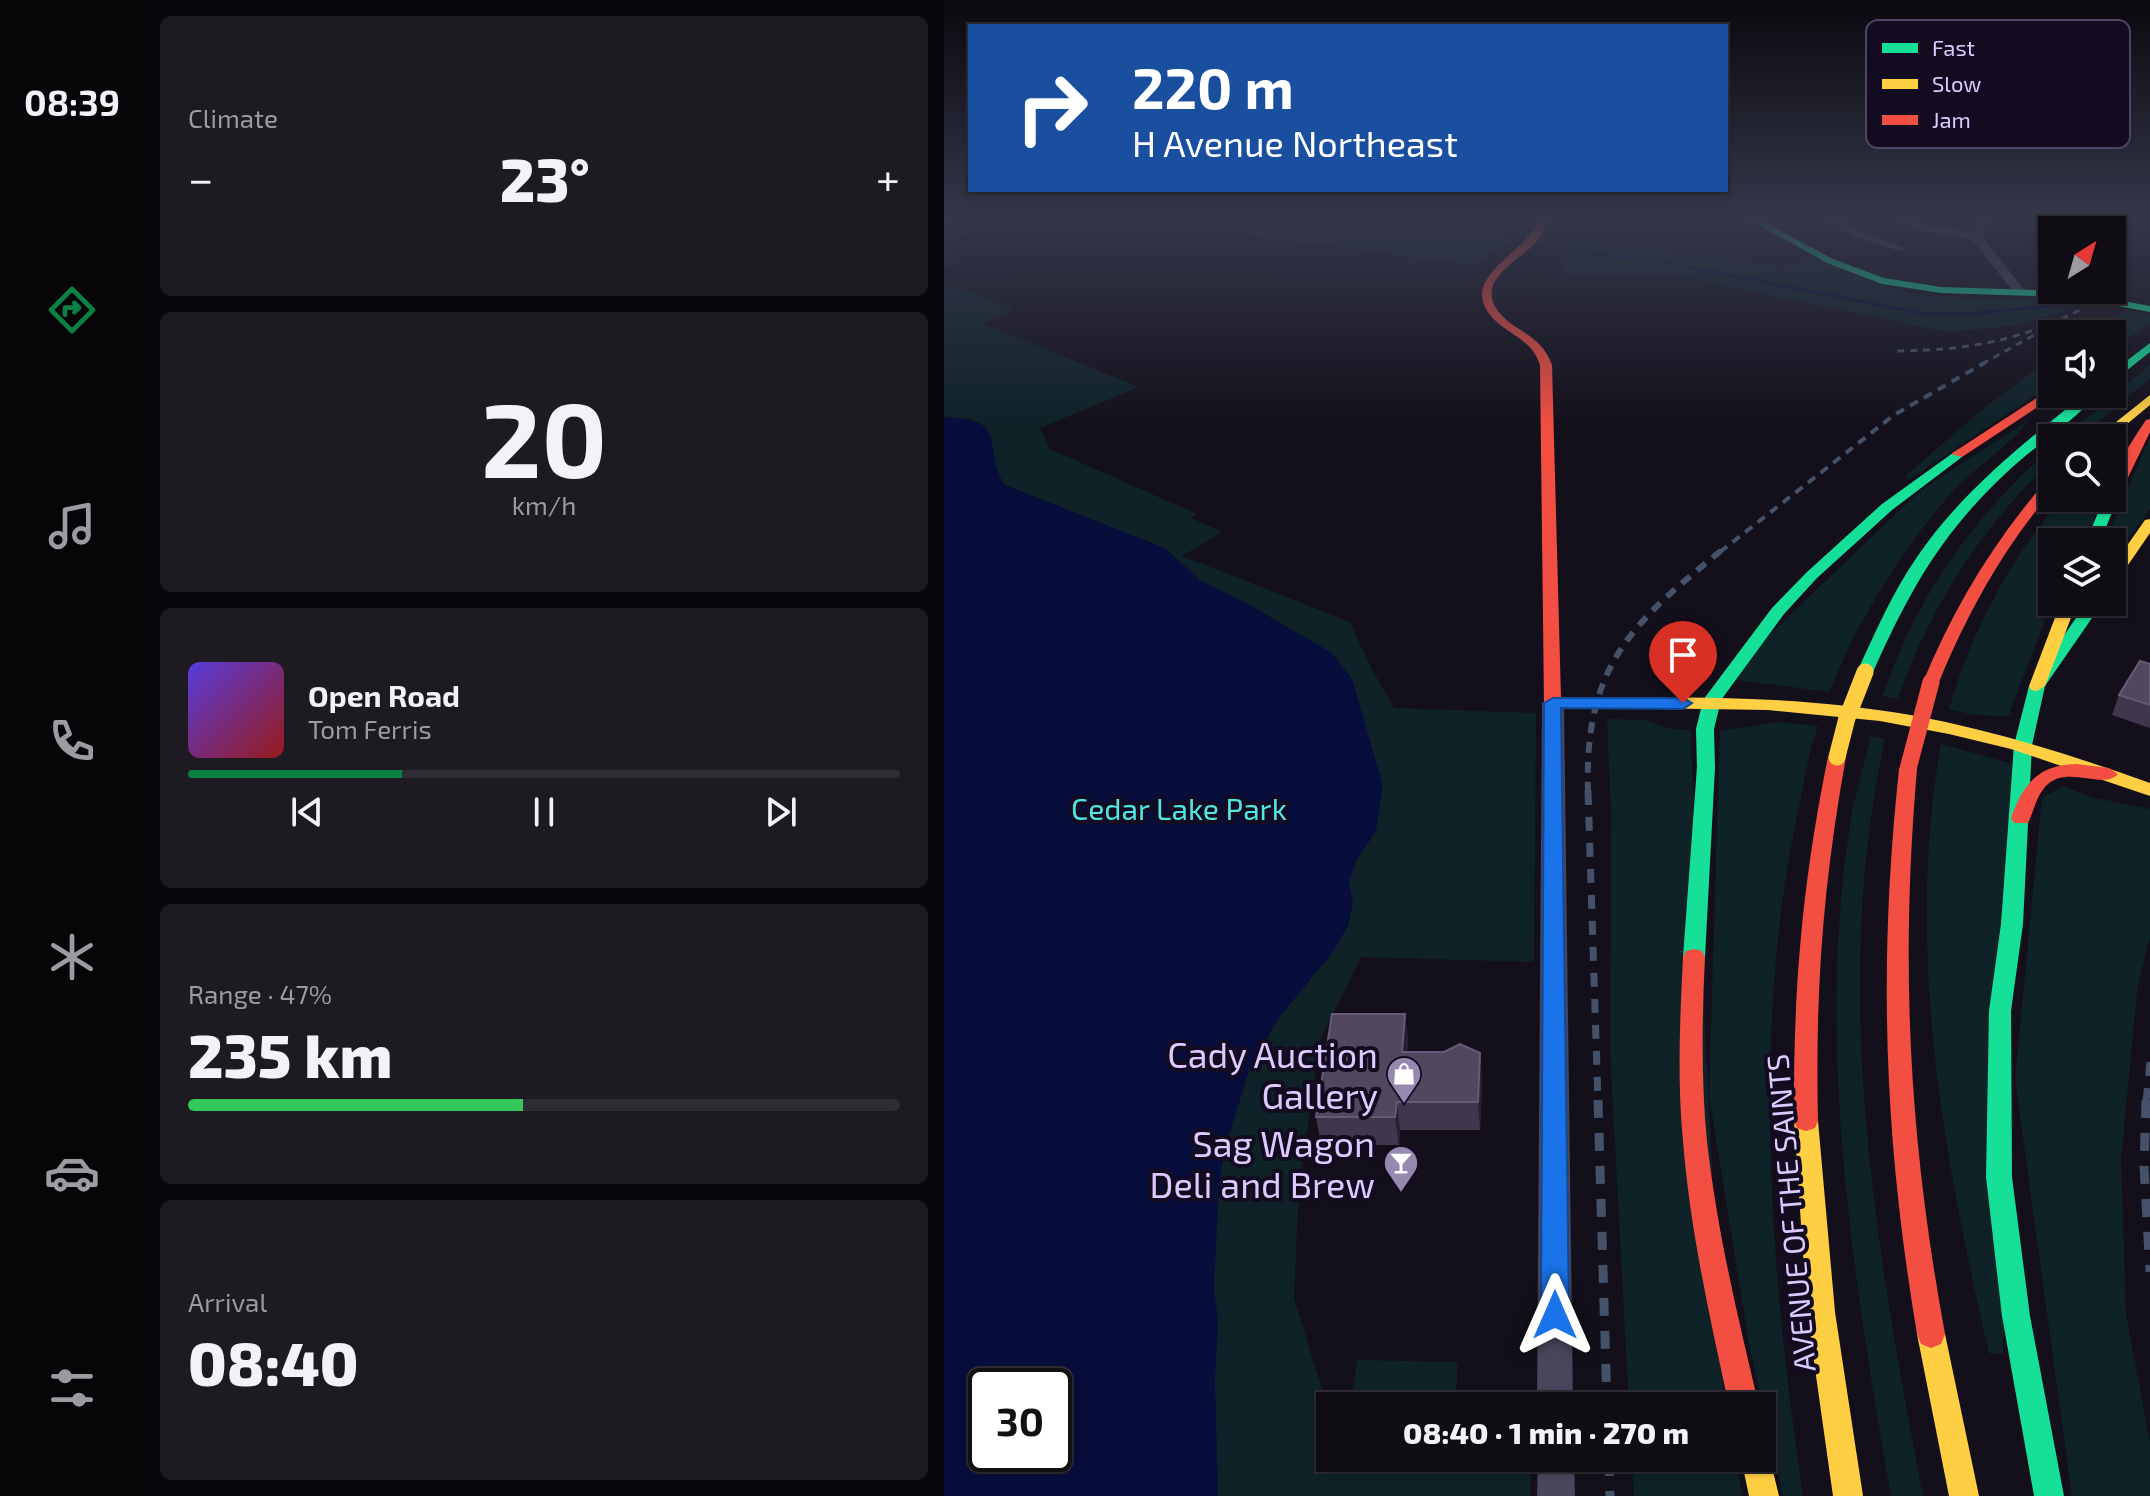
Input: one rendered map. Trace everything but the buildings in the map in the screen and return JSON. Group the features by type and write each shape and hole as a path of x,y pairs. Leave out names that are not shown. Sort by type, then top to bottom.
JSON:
{"main road":[{"path":"1490,287 1488,303 1497,317 1539,348 1546,365 1553,703 1789,705 1853,712 1954,729 2023,745 2150,790"},
{"path":"1921,287 1953,292 2069,293 2150,309"},
{"path":"2126,350 2150,337"},
{"path":"2126,366 2150,346"},
{"path":"2119,424 2150,399"},
{"path":"1741,1392 1704,1207 1692,1102 1692,1005 1706,718 1710,704 1776,610 1806,578 1921,481 2038,402"},
{"name":"AVENUE OF THE SAINTS","path":"1848,1496 1820,1299 1808,1155 1804,1055 1812,901 1820,835 1847,718 1888,621 1935,541 1998,473 2075,408"},
{"path":"2126,466 2150,423"},
{"path":"1964,1496 1925,1296 1895,1071 1891,982 1898,836 1908,769 1931,682 1959,615 1990,558 2038,498"},
{"path":"2126,558 2150,523"},
{"path":"2049,1496 2016,1316 1999,1177 2000,1011 2012,924 2021,818 2019,779 2023,745 2037,686 2064,616"},
{"path":"2037,686 2085,616"},
{"path":"2021,818 2032,785 2046,775 2072,772 2109,774"},
{"path":"1759,1472 1764,1496"}],"street":[{"path":"2016,287 2019,291"},
{"path":"1553,703 1555,1392"},
{"path":"1556,1472 1556,1496"}],"green space":[{"name":"Cedar Lake Park","path":"944,287 956,287 1016,310 981,323 1139,387 1040,428 1050,449 1197,514 1191,518 1223,532 1182,556 1350,622 1394,708 1536,713 1534,962 1361,957 1320,1040 1299,1184 1294,1298 1323,1392 1316,1392 1316,1472 1531,1472 1530,1496 944,1496"},
{"path":"1730,287 1890,287 1925,295 2038,299 2038,304 2080,304 2021,325 1947,332"},
{"path":"2127,310 2150,315 2150,324 2126,339 2126,320 2110,320"},
{"path":"2150,365 2150,379 2126,399 2126,385"},
{"path":"2038,368 2038,393 1910,479 1904,477 1984,408"},
{"path":"2099,408 2115,408 2095,424 2080,424"},
{"path":"2029,420 1957,487 1920,531 1868,611 1830,692 1736,680 1765,639 1921,490"},
{"path":"2150,437 2150,509 2126,542 2126,528 2111,528 2118,512 2126,512 2126,493"},
{"path":"2038,460 2038,474 1980,541 1942,601 1925,633 1898,699 1883,696 1896,660 1930,592 1973,530"},
{"path":"2051,512 2097,512 2090,528 2038,528"},
{"path":"2038,529 2038,616 2047,616 2009,714 2014,716 1974,715 1949,709 1981,624"},
{"path":"1607,719 1644,720 1671,729 1690,730 1723,1392 1628,1392 1610,1050 1611,813"},
{"path":"1777,722 1818,726 1784,887 1770,1061 1774,1237 1791,1411 1803,1496 1783,1496 1776,1465 1776,1392 1760,1392 1749,1344 1709,1095 1720,731"},
{"path":"1871,736 1885,739 1869,833 1861,928 1860,1023 1866,1119 1890,1309 1923,1496 1891,1496 1864,1329 1843,1158 1837,987 1841,902 1851,819"},
{"path":"1941,744 2013,764 2003,1354 1989,1353 1957,1203 1934,1050 1928,973 1927,897 1931,820"},
{"path":"2063,786 2091,797 2150,809 2150,936 2137,991 2121,1160 2126,1314 2150,1443 2150,1496 2072,1496 2015,1079 2042,798"},
{"path":"1357,1360 1458,1362 1456,1392 1353,1392"},
{"path":"1633,1472 1738,1472 1743,1496 1634,1496"}],"shaded area":[{"name":"Cedar Lake Park","path":"944,417 965,419 987,429 1005,485 1165,548 1201,581 1332,653 1352,679 1383,785 1376,831 1355,863 1349,882 1353,902 1348,926 1332,953 1278,1019 1250,1068 1227,1141 1219,1183 1214,1287 1218,1323 1215,1379 1218,1496 944,1496"}],"waterway":[{"path":"1789,287 1919,313 1970,314 2070,304"}],"railway":[{"path":"1897,351 1994,342 2038,328 2084,308"},
{"path":"1982,364 2038,333"},
{"path":"1720,552 1894,415 1986,362"},
{"path":"1588,792 1594,713 1604,681 1619,653 1661,602 1722,550"},
{"path":"1588,792 1598,1102"},
{"path":"2146,1102 2150,1062"},
{"path":"1598,1100 1607,1392"},
{"path":"2146,1100 2144,1167 2150,1272"},
{"path":"1609,1472 1610,1496"}],"traffic: fast":[{"path":"1920,287 2069,294 2150,309"},
{"path":"2126,366 2150,346"},
{"path":"1865,672 1907,585 1942,533 2002,469 2075,408"},
{"path":"1694,957 1706,767 1705,729 1712,700 1778,611 1812,575 1887,507 1957,454"},
{"path":"2099,528 2105,512"},
{"path":"2023,745 2037,686 2085,616"},
{"path":"2023,745 2012,924 2000,1011 1999,1177 2016,1316 2049,1496"}],"traffic: slow":[{"path":"2119,424 2150,399"},
{"path":"2126,558 2150,523"},
{"path":"2037,686 2064,616"},
{"path":"1837,757 1847,718 1865,672"},
{"path":"1581,703 1731,704 1880,716 1949,728 2017,746 2150,790"},
{"path":"1806,1121 1821,1312 1848,1496"},
{"path":"1931,1334 1964,1496"},
{"path":"1759,1472 1764,1496"}],"traffic: jam":[{"path":"1488,287 1487,295 1493,312 1533,342 1546,365 1553,703 1581,703"},
{"path":"1957,454 2038,401"},
{"path":"2126,466 2150,423"},
{"path":"1931,682 1982,577 2038,498"},
{"path":"1908,769 1931,682"},
{"path":"1806,1121 1809,941 1820,849 1837,757"},
{"path":"1908,769 1897,912 1897,1052 1909,1192 1931,1334"},
{"path":"2021,818 2034,787 2052,773 2076,770 2109,774"},
{"path":"1694,957 1691,1072 1699,1174 1715,1274 1741,1392"}],"place":[{"name":"Cady Auction Gallery","path":"1404,1105"},
{"name":"Sag Wagon Deli and Brew","path":"1401,1194"}],"route":[{"path":"1555,1315 1553,703 1683,703"}]}
